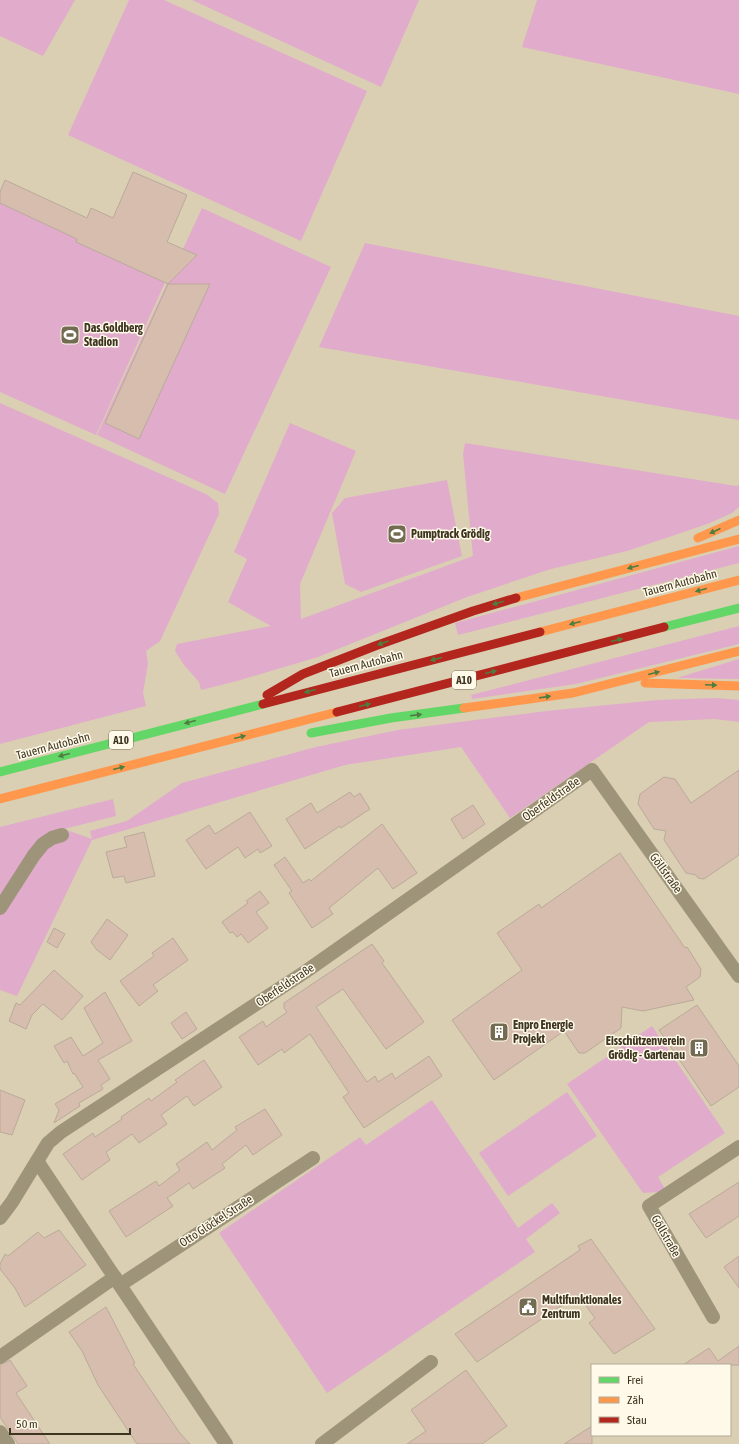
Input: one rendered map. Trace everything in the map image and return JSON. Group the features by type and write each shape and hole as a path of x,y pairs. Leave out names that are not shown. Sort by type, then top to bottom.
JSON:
{"highway":[{"path":"671,557 688,543 739,520"},
{"path":"241,709 303,674 450,619 523,596 739,539"},
{"name":"Tauern Autobahn","path":"0,772 739,580"},
{"name":"A10","path":"0,799 739,608"},
{"path":"300,736 322,730 391,718 573,693 739,651"},
{"path":"616,683 739,686"},
{"path":"188,751 233,749"}],"street":[{"name":"Göllstraße","path":"592,770 739,976"},
{"name":"Oberfeldstraße","path":"0,1218 12,1202 48,1143 61,1132 305,972 592,770"},
{"path":"0,908 34,855 43,844 52,838 62,835"},
{"name":"Göllstraße","path":"713,1317 649,1206 739,1147"},
{"name":"Otto Glöckel Straße","path":"0,1357 117,1281 313,1158"},
{"path":"37,1161 226,1444"},
{"path":"322,1444 431,1362"},
{"path":"0,1432 8,1444"}],"shaded area":[{"path":"0,0 75,0 43,56 0,36"},
{"path":"129,0 164,0 367,91 301,241 68,135"},
{"path":"192,0 419,0 381,87"},
{"path":"537,0 739,0 739,94 522,47"},
{"name":"Das.Goldberg Stadion","path":"0,203 167,278 96,435 0,392"},
{"path":"202,208 331,267 225,494 97,435"},
{"path":"365,243 739,316 739,420 319,347"},
{"path":"0,403 206,494 218,503 219,514 160,641 146,651 148,663 143,693 146,706 0,744"},
{"path":"290,423 356,451 300,584 301,619 473,556 463,454 465,443 736,486 739,485 739,507 732,513 710,523 627,551 551,569 467,597 318,657 201,690 199,682 184,665 175,651 177,644 271,626 228,602 247,559 234,552"},
{"name":"Pumptrack Grödig","path":"447,480 462,556 361,592 345,584 332,513 345,498"},
{"path":"739,546 739,563 458,635 455,623"},
{"path":"739,626 739,644 576,684 472,699 471,695"},
{"path":"739,659 739,679 677,678"},
{"path":"715,698 739,700 739,722 715,719 649,722 510,818 461,747 345,765 92,840 17,996 0,990 0,827 113,799 116,816 64,829 92,839 90,831 127,821 182,783 316,747 398,730 546,711 658,700"},
{"path":"652,1026 725,1133 658,1177 665,1189 659,1192 643,1193 567,1084"},
{"path":"567,1092 597,1136 508,1196 479,1153"},
{"path":"432,1100 518,1228 552,1203 560,1213 526,1239 535,1252 327,1393 219,1233 360,1137 366,1145"}],"building":[{"path":"133,172 187,195 167,242 197,255 168,284 76,242 77,239 0,203 0,192 5,180 87,218 91,208 113,218"},
{"path":"168,284 210,284 139,439 105,423"},
{"path":"739,770 739,855 704,879 698,878 696,875 686,873 664,840 666,831 654,829 638,804 640,794 664,777 675,779 691,803"},
{"path":"350,792 354,797 360,793 370,809 341,828 340,826 305,849 286,819 311,803 317,813"},
{"path":"473,805 485,824 463,839 451,819"},
{"path":"250,812 272,846 260,853 258,849 245,858 238,847 206,869 186,840 209,825 215,834"},
{"path":"382,824 417,873 393,889 378,868 329,908 333,914 312,928 289,893 292,891 274,865 285,857 303,883 309,879 311,881"},
{"path":"144,832 155,876 126,883 124,876 113,878 106,852 127,847 124,837"},
{"path":"620,853 701,969 700,977 686,987 694,1000 643,1011 622,1007 621,1028 585,1053 579,1053 564,1031 494,1080 452,1020 522,970 497,933 539,904 541,908"},
{"path":"260,891 269,903 256,912 268,928 248,943 241,934 237,937 233,932 230,933 222,922 248,903 246,901"},
{"path":"107,919 128,935 110,960 97,950 91,942"},
{"path":"54,928 65,934 57,948 47,942"},
{"path":"173,938 188,960 153,985 158,991 139,1006 120,981 154,956 152,953"},
{"path":"372,944 384,961 382,963 424,1022 386,1049 343,989 316,1007 367,1082 375,1076 378,1082 392,1073 395,1079 429,1056 442,1076 364,1128 343,1097 349,1093 310,1034 284,1053 282,1049 258,1065 239,1037 263,1021 266,1027 287,1012 284,1008 284,1003"},
{"path":"54,970 83,996 62,1020 43,1004 32,1015 26,1029 9,1021 16,1003 20,1005"},
{"path":"105,992 132,1041 98,1060 110,1079 101,1085 103,1089 79,1103 80,1106 54,1123 59,1110 55,1104 83,1087 74,1073 73,1074 67,1061 64,1063 54,1046 71,1037 83,1056 103,1043 84,1008"},
{"name":"Eisschützenverein Grödig - Gartenau","path":"697,1005 739,1066 739,1087 711,1106 659,1030"},
{"path":"186,1012 197,1029 182,1039 171,1023"},
{"path":"204,1060 222,1087 194,1106 187,1096 161,1115 167,1124 139,1143 132,1134 106,1152 110,1160 82,1180 63,1154 93,1133 95,1137 122,1119 121,1117 149,1098 151,1101 177,1082 175,1080"},
{"path":"0,1090 25,1100 12,1135 0,1132"},
{"path":"265,1109 282,1135 253,1155 246,1145 222,1164 225,1168 193,1189 189,1183 167,1198 173,1206 126,1237 109,1211 156,1181 159,1186 180,1170 176,1164 207,1142 212,1150 237,1130 235,1127"},
{"path":"739,1182 739,1216 706,1238 689,1214"},
{"path":"59,1230 86,1265 25,1307 15,1288 0,1269 0,1264 5,1254 8,1256 38,1232 44,1238"},
{"name":"Multifunktionales Zentrum","path":"591,1239 655,1329 614,1354 589,1323 595,1318 578,1295 477,1362 455,1334 580,1250 578,1246"},
{"path":"739,1256 739,1288 724,1267"},
{"path":"106,1307 135,1363 133,1364 179,1432 190,1444 137,1444 98,1385 82,1351 69,1332"},
{"path":"739,1346 739,1365 685,1364 709,1348 718,1361"},
{"path":"10,1360 27,1386 16,1393 50,1444 18,1444 0,1417 0,1365"},
{"path":"466,1370 507,1426 482,1444 407,1444 426,1431 411,1410"},
{"path":"591,1427 592,1444 564,1444"}],"traffic: fast":[{"path":"664,627 739,608"},
{"path":"0,772 263,704"},
{"path":"311,733 391,718 464,708"}],"traffic: slow":[{"path":"698,538 739,520"},
{"path":"516,598 739,539"},
{"path":"540,632 739,580"},
{"path":"464,708 573,693 739,651"},
{"path":"645,683 739,686"},
{"path":"0,799 337,712"}],"traffic: jam":[{"path":"267,695 303,674 375,646 473,611 516,598"},
{"path":"337,712 664,627"},
{"path":"263,704 540,632"}],"place":[{"name":"Das.Goldberg Stadion","path":"70,335"},
{"name":"Pumptrack Grödig","path":"397,534"},
{"name":"Enpro Energie Projekt","path":"499,1032"},
{"name":"Eisschützenverein Grödig - Gartenau","path":"699,1048"},
{"name":"Multifunktionales Zentrum","path":"528,1307"}]}
